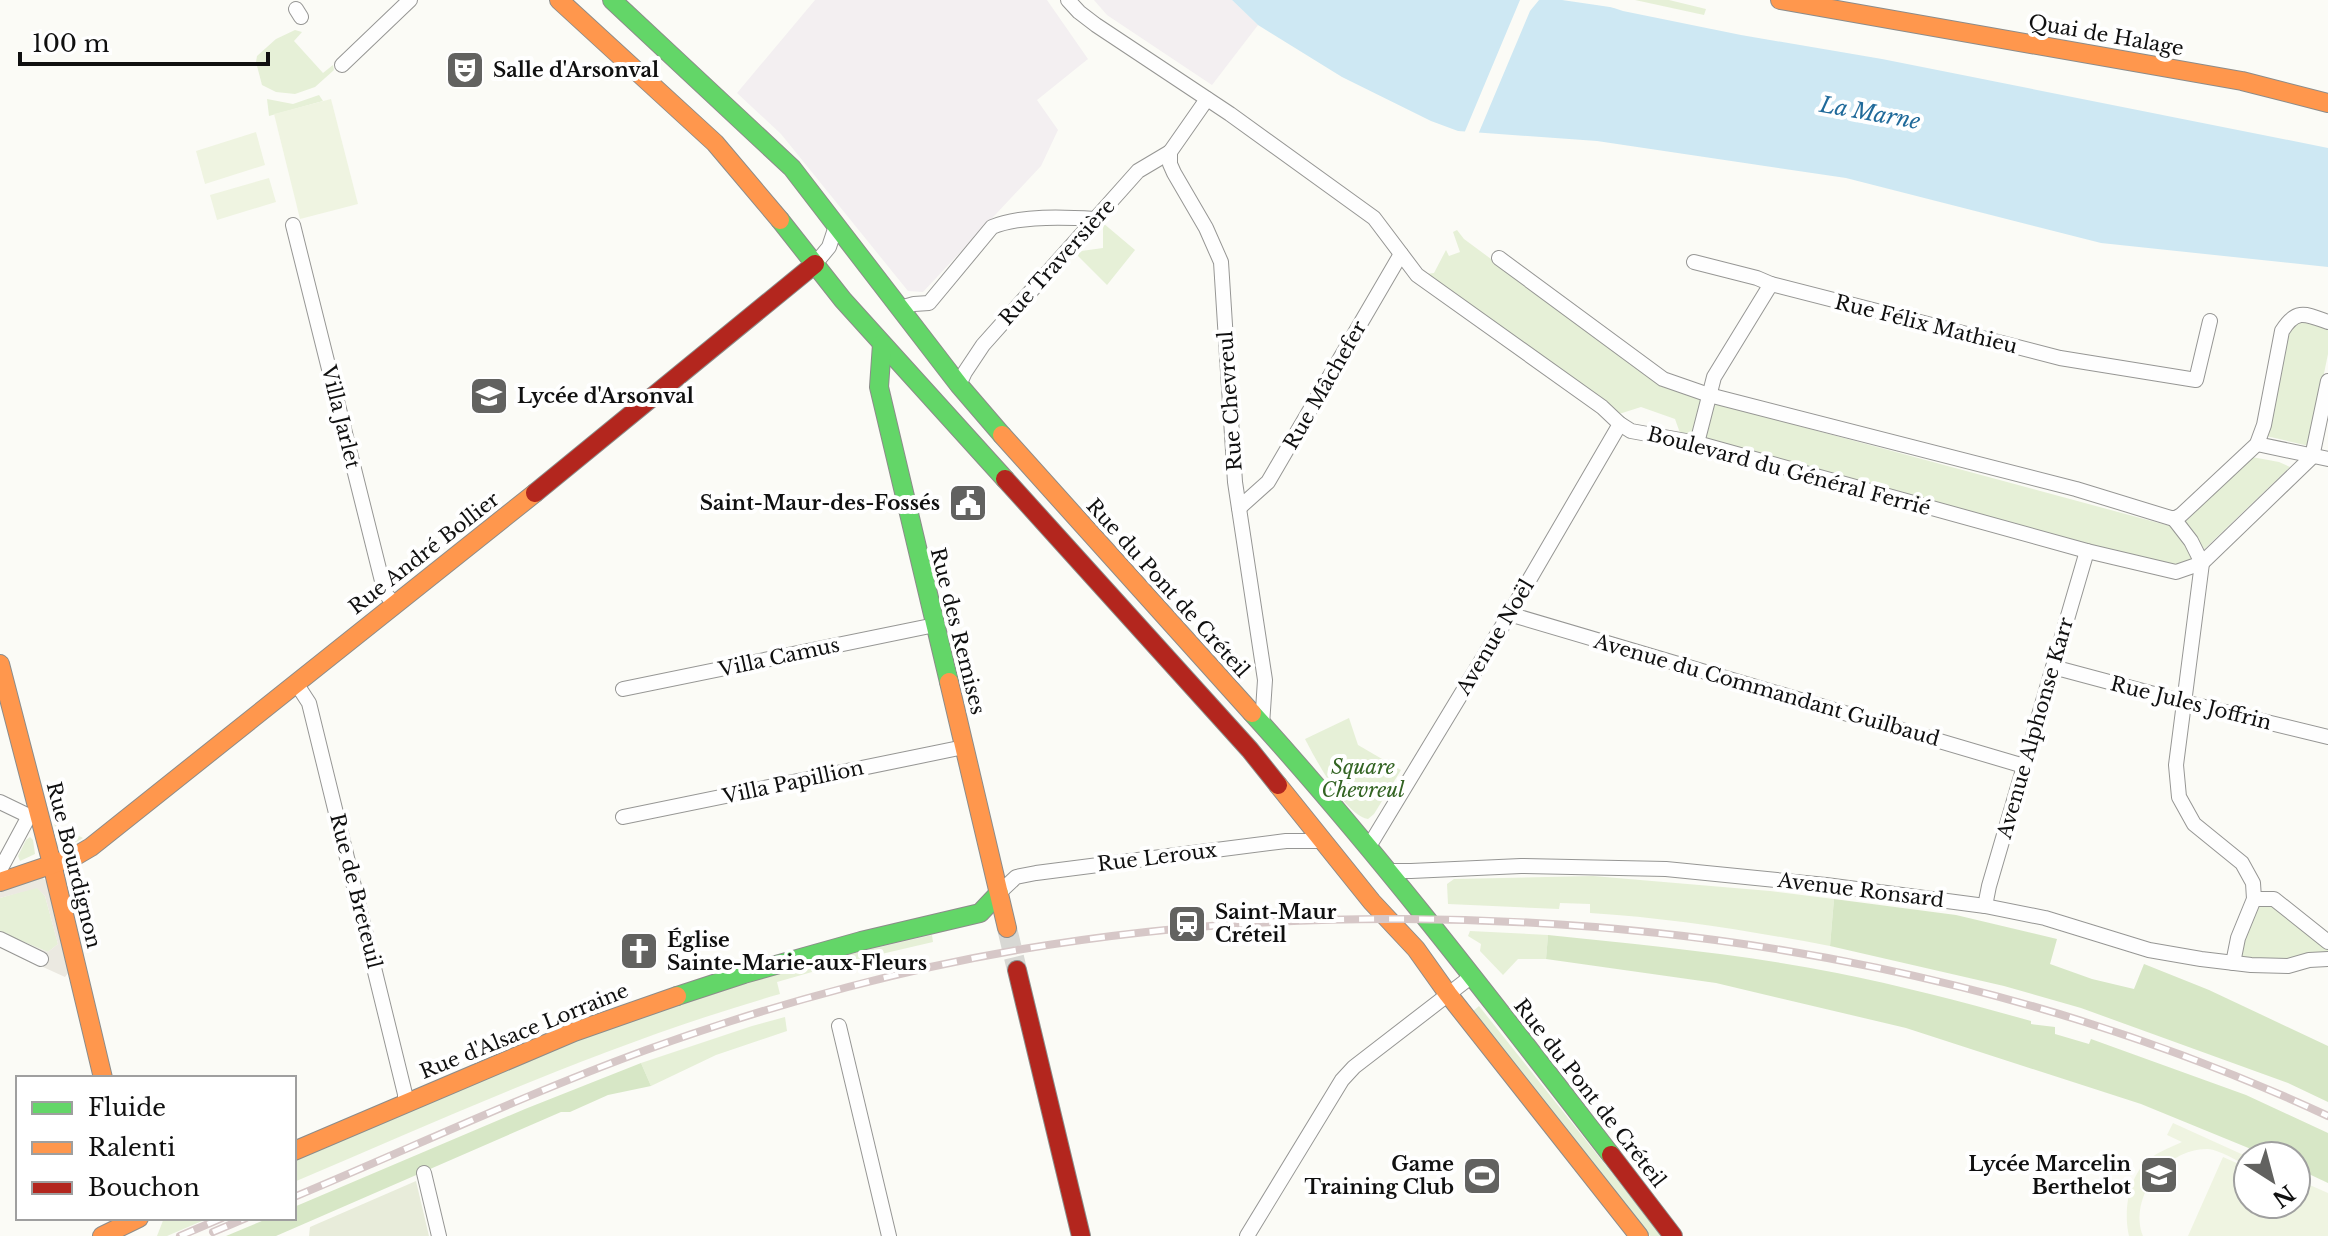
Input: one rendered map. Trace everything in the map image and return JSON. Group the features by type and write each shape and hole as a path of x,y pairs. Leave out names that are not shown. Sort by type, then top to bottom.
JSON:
{"street":[{"path":"342,65 410,0"},
{"path":"559,0 715,143 843,300 1250,750 1339,862 1416,949 1639,1236"},
{"name":"Rue du Pont de Créteil","path":"612,0 792,168 959,385 1368,848 1472,976 1673,1236"},
{"name":"Boulevard du Général Ferrié","path":"1068,0 1096,25 1207,99 1374,218 1417,275 1631,431 1697,443 2087,551 2176,572 2202,563"},
{"name":"Quai de Halage","path":"1780,0 1849,6 2242,81 2328,103"},
{"path":"1170,152 1207,99"},
{"name":"Rue Traversière","path":"959,385 983,345 1138,171 1170,152"},
{"name":"Rue Chevreul","path":"1170,152 1170,164 1221,262 1239,508 1265,680 1262,725"},
{"path":"900,308 929,303 992,227 1006,221 1072,217 1095,219"},
{"name":"Villa Jarlet","path":"293,225 385,593 395,605"},
{"path":"815,264 829,247 836,226"},
{"name":"Rue Mâchefer","path":"1239,508 1268,482 1401,254"},
{"path":"1499,258 1663,379 1709,395 2076,489 2174,519 2191,541 2202,563 2176,765 2179,797 2194,824 2242,863 2253,883 2254,899 2238,938 2233,963"},
{"path":"1694,262 1771,284 1714,377 1697,443"},
{"name":"Rue André Bollier","path":"0,882 74,857 91,847 475,542 815,264"},
{"name":"Rue Félix Mathieu","path":"1771,284 2060,358 2196,380 2210,321"},
{"path":"2174,519 2257,444 2264,425 2282,331 2288,321 2296,315 2308,315 2328,322"},
{"name":"Rue des Remises","path":"882,344 879,387 1007,928"},
{"path":"2202,563 2312,457 2328,381"},
{"name":"Avenue Noël","path":"1368,848 1620,424"},
{"path":"2257,444 2328,459"},
{"name":"Avenue Alphonse Karr","path":"1985,906 2087,551"},
{"name":"Avenue du Commandant Guilbaud","path":"1509,614 2024,766"},
{"name":"Villa Camus","path":"623,689 935,625"},
{"name":"Rue Bourdignon","path":"0,664 34,815 52,864 103,1076"},
{"name":"Rue Jules Joffrin","path":"2053,667 2328,737"},
{"name":"Rue de Breteuil","path":"296,683 309,703 372,955 405,1103"},
{"name":"Villa Papillion","path":"623,817 964,747"},
{"path":"1302,815 1319,809 1324,796"},
{"path":"0,802 34,815"},
{"name":"Rue Bourdignon","path":"0,870 34,815"},
{"path":"1322,841 1368,848"},
{"name":"Rue Leroux","path":"999,893 1016,877 1042,872 1271,843 1322,841"},
{"path":"1339,862 1386,871"},
{"name":"Avenue Ronsard","path":"1386,871 1521,866 1666,869 1826,885 1985,906 2045,918 2149,950 2233,963 2288,966 2328,959"},
{"name":"Rue d'Alsace Lorraine","path":"296,1150 574,1032 744,974 980,913 999,893"},
{"path":"2254,899 2274,899 2328,942"},
{"path":"2309,960 2318,950 2319,939 2314,932"},
{"path":"0,939 41,959"},
{"path":"1017,970 1081,1236"},
{"path":"1247,1236 1342,1080 1354,1067 1472,976"},
{"path":"839,1026 889,1236"},
{"path":"424,1173 439,1236"},
{"path":"102,1236 138,1223"}],"shaded area":[{"path":"815,0 1047,0 1088,59 1037,100 1058,130 1041,166 923,292 908,291 781,134 737,93"},
{"path":"1094,0 1232,0 1258,25 1212,85 1107,15"},
{"path":"42,877 48,883 68,973 65,977 43,967 47,955 0,933 48,952 58,944 45,896 37,888 0,898 0,890"}],"green space":[{"path":"1635,0 1669,0 1706,9 1704,15"},
{"path":"295,30 302,32 294,41 323,73 333,65 334,70 315,87 295,94 276,92 262,85 257,56 276,39"},
{"path":"319,95 323,101 269,116 267,99 293,104"},
{"path":"331,99 358,204 300,219 274,114"},
{"path":"256,132 265,165 205,184 196,151"},
{"path":"269,178 276,202 217,220 210,195"},
{"path":"1103,223 1135,250 1107,285 1074,252 1103,248"},
{"path":"1457,230 1464,239 1645,373 1714,403 2170,526 2185,522 2252,457 2290,467 2193,560 2177,566 1680,433 1675,419 1641,407 1619,414 1425,274 1434,273 1446,250 1449,256 1460,252 1453,232"},
{"path":"2300,321 2328,327 2328,354 2309,446 2266,436 2290,327"},
{"name":"Square Chevreul","path":"1349,718 1358,745 1401,770 1368,819 1350,808 1341,797 1305,739"},
{"path":"54,823 83,838 71,844 63,842"},
{"path":"30,837 35,854 20,861 18,856"},
{"path":"1593,876 1834,899 1830,946 1710,926 1590,913 1590,904 1560,903 1559,909 1448,904 1447,884 1454,879"},
{"path":"37,887 45,896 58,944 48,952 0,932 0,898"},
{"path":"1834,899 1956,915 2057,939 2050,964 2092,979 2134,989 2144,964 2209,990 2328,1046 2328,1102 2288,1083 2081,1008 2004,986 1830,946"},
{"path":"2254,899 2274,899 2328,942 2328,959 2233,963"},
{"path":"1470,931 1548,935 1546,959 1518,959 1503,975 1480,951 1481,944 1468,936"},
{"path":"932,935 933,942 777,982 780,994 595,1057 296,1181 296,1160 572,1041 660,1009 841,957"},
{"path":"1548,935 1765,960 1910,989 2031,1021 2031,1024 2055,1027 2055,1034 2089,1044 2091,1039 2246,1095 2328,1133 2328,1183 2312,1176 2312,1140 2232,1141 2141,1104 1906,1028 1716,983 1546,959"},
{"path":"1479,1006 1660,1236 1650,1236 1472,1012"},
{"path":"785,1017 787,1031 716,1055 651,1086 641,1063 752,1026"},
{"path":"641,1063 651,1086 608,1095 570,1112 561,1112 276,1236 226,1236 264,1220 296,1220 296,1206"},
{"path":"2173,1123 2232,1150 2232,1158 2208,1149 2193,1151 2165,1166 2146,1191 2141,1206 2143,1236 2129,1236 2127,1208 2130,1189 2138,1172 2148,1160 2182,1142 2167,1135"},
{"path":"2223,1157 2232,1161 2232,1220 2312,1220 2312,1186 2328,1193 2328,1236 2188,1236"},
{"path":"416,1181 429,1236 309,1236 310,1227"},
{"path":"163,1220 204,1220 167,1236 157,1236"}],"water":[{"name":"La Marne","path":"1232,0 1590,0 1623,11 1741,35 1882,59 2328,148 2328,267 2101,243 1846,178 1597,141 1458,131 1342,77 1258,25"}],"pier":[{"path":"1520,0 1539,0 1530,11 1477,137 1463,136"},
{"path":"1562,0 1603,0 1678,17"}],"tunnel":[{"path":"1007,928 1017,970"}],"railway":[{"path":"296,1196 601,1067 797,1001 916,970 1054,944 1263,922 1403,919 1522,922 1641,931 1759,946 1876,968 1992,995 2106,1029 2218,1069 2328,1116"},
{"path":"180,1236 217,1220"},
{"path":"213,1232 241,1220"}],"traffic: fast":[{"path":"612,0 792,168 959,385 1002,435"},
{"path":"780,220 843,300 1005,479"},
{"path":"882,344 879,387 949,682"},
{"path":"1252,713 1391,875 1611,1155"},
{"path":"677,996 861,941 980,913 999,893"}],"traffic: slow":[{"path":"559,0 715,143 780,220"},
{"path":"1780,0 2242,81 2328,103"},
{"path":"1002,435 1252,713"},
{"path":"0,882 74,857 91,847 535,493"},
{"path":"0,664 103,1076"},
{"path":"949,682 1007,928"},
{"path":"1278,785 1372,902 1416,949 1639,1236"},
{"path":"296,1150 574,1032 677,996"},
{"path":"102,1236 135,1220"}],"traffic: jam":[{"path":"535,493 815,264"},
{"path":"1005,479 1250,750 1278,785"},
{"path":"1017,970 1081,1236"},
{"path":"1611,1155 1673,1236"}],"place":[{"name":"Salle d'Arsonval","path":"465,70"},
{"name":"Lycée d'Arsonval","path":"489,396"},
{"name":"Saint-Maur-des-Fossés","path":"968,503"},
{"name":"Saint-Maur Créteil","path":"1187,924"},
{"name":"Église Sainte-Marie-aux-Fleurs","path":"639,951"},
{"name":"Lycée Marcelin Berthelot","path":"2159,1175"},
{"name":"Game Training Club","path":"1482,1176"}]}
